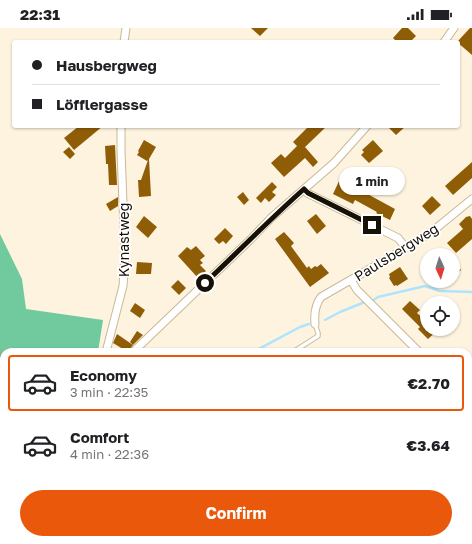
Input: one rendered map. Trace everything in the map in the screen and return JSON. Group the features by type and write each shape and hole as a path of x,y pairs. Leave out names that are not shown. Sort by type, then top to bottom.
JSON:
{"street":[{"path":"124,40 126,28"},
{"path":"445,40 454,28"},
{"name":"Kynastweg","path":"107,348 123,286 125,256 121,151 122,128"},
{"path":"137,348 251,240 271,218 334,163 365,128"},
{"path":"304,189 308,193 398,238 406,248"},
{"name":"Paulsbergweg","path":"315,324 314,315 316,303 321,297 406,248 434,230 472,199"},
{"path":"351,280 357,290 415,348"}],"lane":[{"path":"299,348 318,336 315,324"}],"green space":[{"path":"0,234 22,279 26,309 103,320 99,348 0,348"}],"building":[{"path":"251,28 268,28 260,36"},
{"path":"402,28 408,28 416,36 412,40 395,40 393,38"},
{"path":"470,28 472,28 472,55 460,45 459,40"},
{"path":"76,128 101,128 74,150 64,138"},
{"path":"307,128 325,128 305,147 318,162 313,167 305,158 284,177 271,163 281,154 285,158 297,146 293,142"},
{"path":"389,128 404,128 396,135"},
{"path":"144,140 156,147 149,159 151,196 139,197 138,180 141,180 148,160 147,161 137,155"},
{"path":"373,140 383,151 369,163 361,155 364,152 362,150"},
{"path":"115,145 117,185 109,185 105,146"},
{"path":"69,147 75,154 70,159 63,152"},
{"path":"472,162 472,178 453,195 445,186"},
{"path":"340,179 395,209 390,220 355,200 353,204 333,194"},
{"path":"272,182 277,187 272,192 276,195 269,202 265,198 261,203 256,198"},
{"path":"243,192 249,200 244,205 237,197"},
{"path":"432,196 441,205 430,215 422,206"},
{"path":"118,197 118,206 110,211 106,204"},
{"path":"316,214 326,226 317,234 307,221"},
{"path":"144,216 157,227 148,238 136,227"},
{"path":"470,216 472,219 472,239 460,250 460,248 452,248 447,243 463,229 459,224 466,217"},
{"path":"225,228 233,236 226,244 223,241 219,244 214,239"},
{"path":"284,232 294,243 291,246 307,268 309,266 311,269 321,264 329,273 310,287 275,239"},
{"path":"196,246 205,256 200,260 203,263 200,265 206,271 198,278 178,256 187,247 191,250"},
{"path":"137,262 152,263 151,274 136,274"},
{"path":"400,267 408,279 397,286 394,286 389,278 389,274"},
{"path":"178,280 186,288 179,295 171,287"},
{"path":"410,301 420,310 417,313 420,316 420,327 402,309"},
{"path":"135,303 145,310 140,318 130,311"},
{"path":"137,331 143,335 133,345 130,342"},
{"path":"117,334 133,345 131,348 121,348 113,343"}],"waterway":[{"path":"372,301 378,297 425,286 440,291 472,292"},
{"path":"325,320 365,302"},
{"path":"261,348 300,327 309,324"}],"route":[{"path":"205,283 251,240 271,218 304,189 308,193 372,225"}]}
